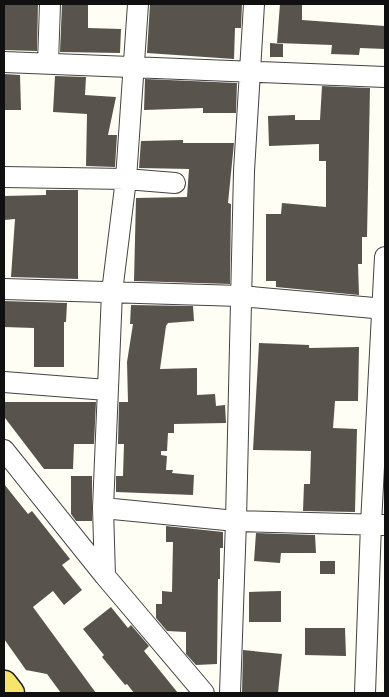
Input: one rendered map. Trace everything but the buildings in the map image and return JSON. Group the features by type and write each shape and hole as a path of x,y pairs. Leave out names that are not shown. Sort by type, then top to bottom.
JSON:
{"main road":[{"path":"4,684 11,693"}],"street":[{"path":"48,63 50,4"},
{"path":"105,576 103,508 112,292 126,179 138,4"},
{"path":"230,693 244,171 254,4"},
{"path":"4,62 251,70 385,77"},
{"path":"4,177 126,179 175,183"},
{"path":"365,693 378,525 385,257"},
{"path":"4,289 241,296 384,309"},
{"path":"4,382 107,390"},
{"path":"4,450 105,576 204,693"},
{"path":"103,508 236,521 378,525"}]}
